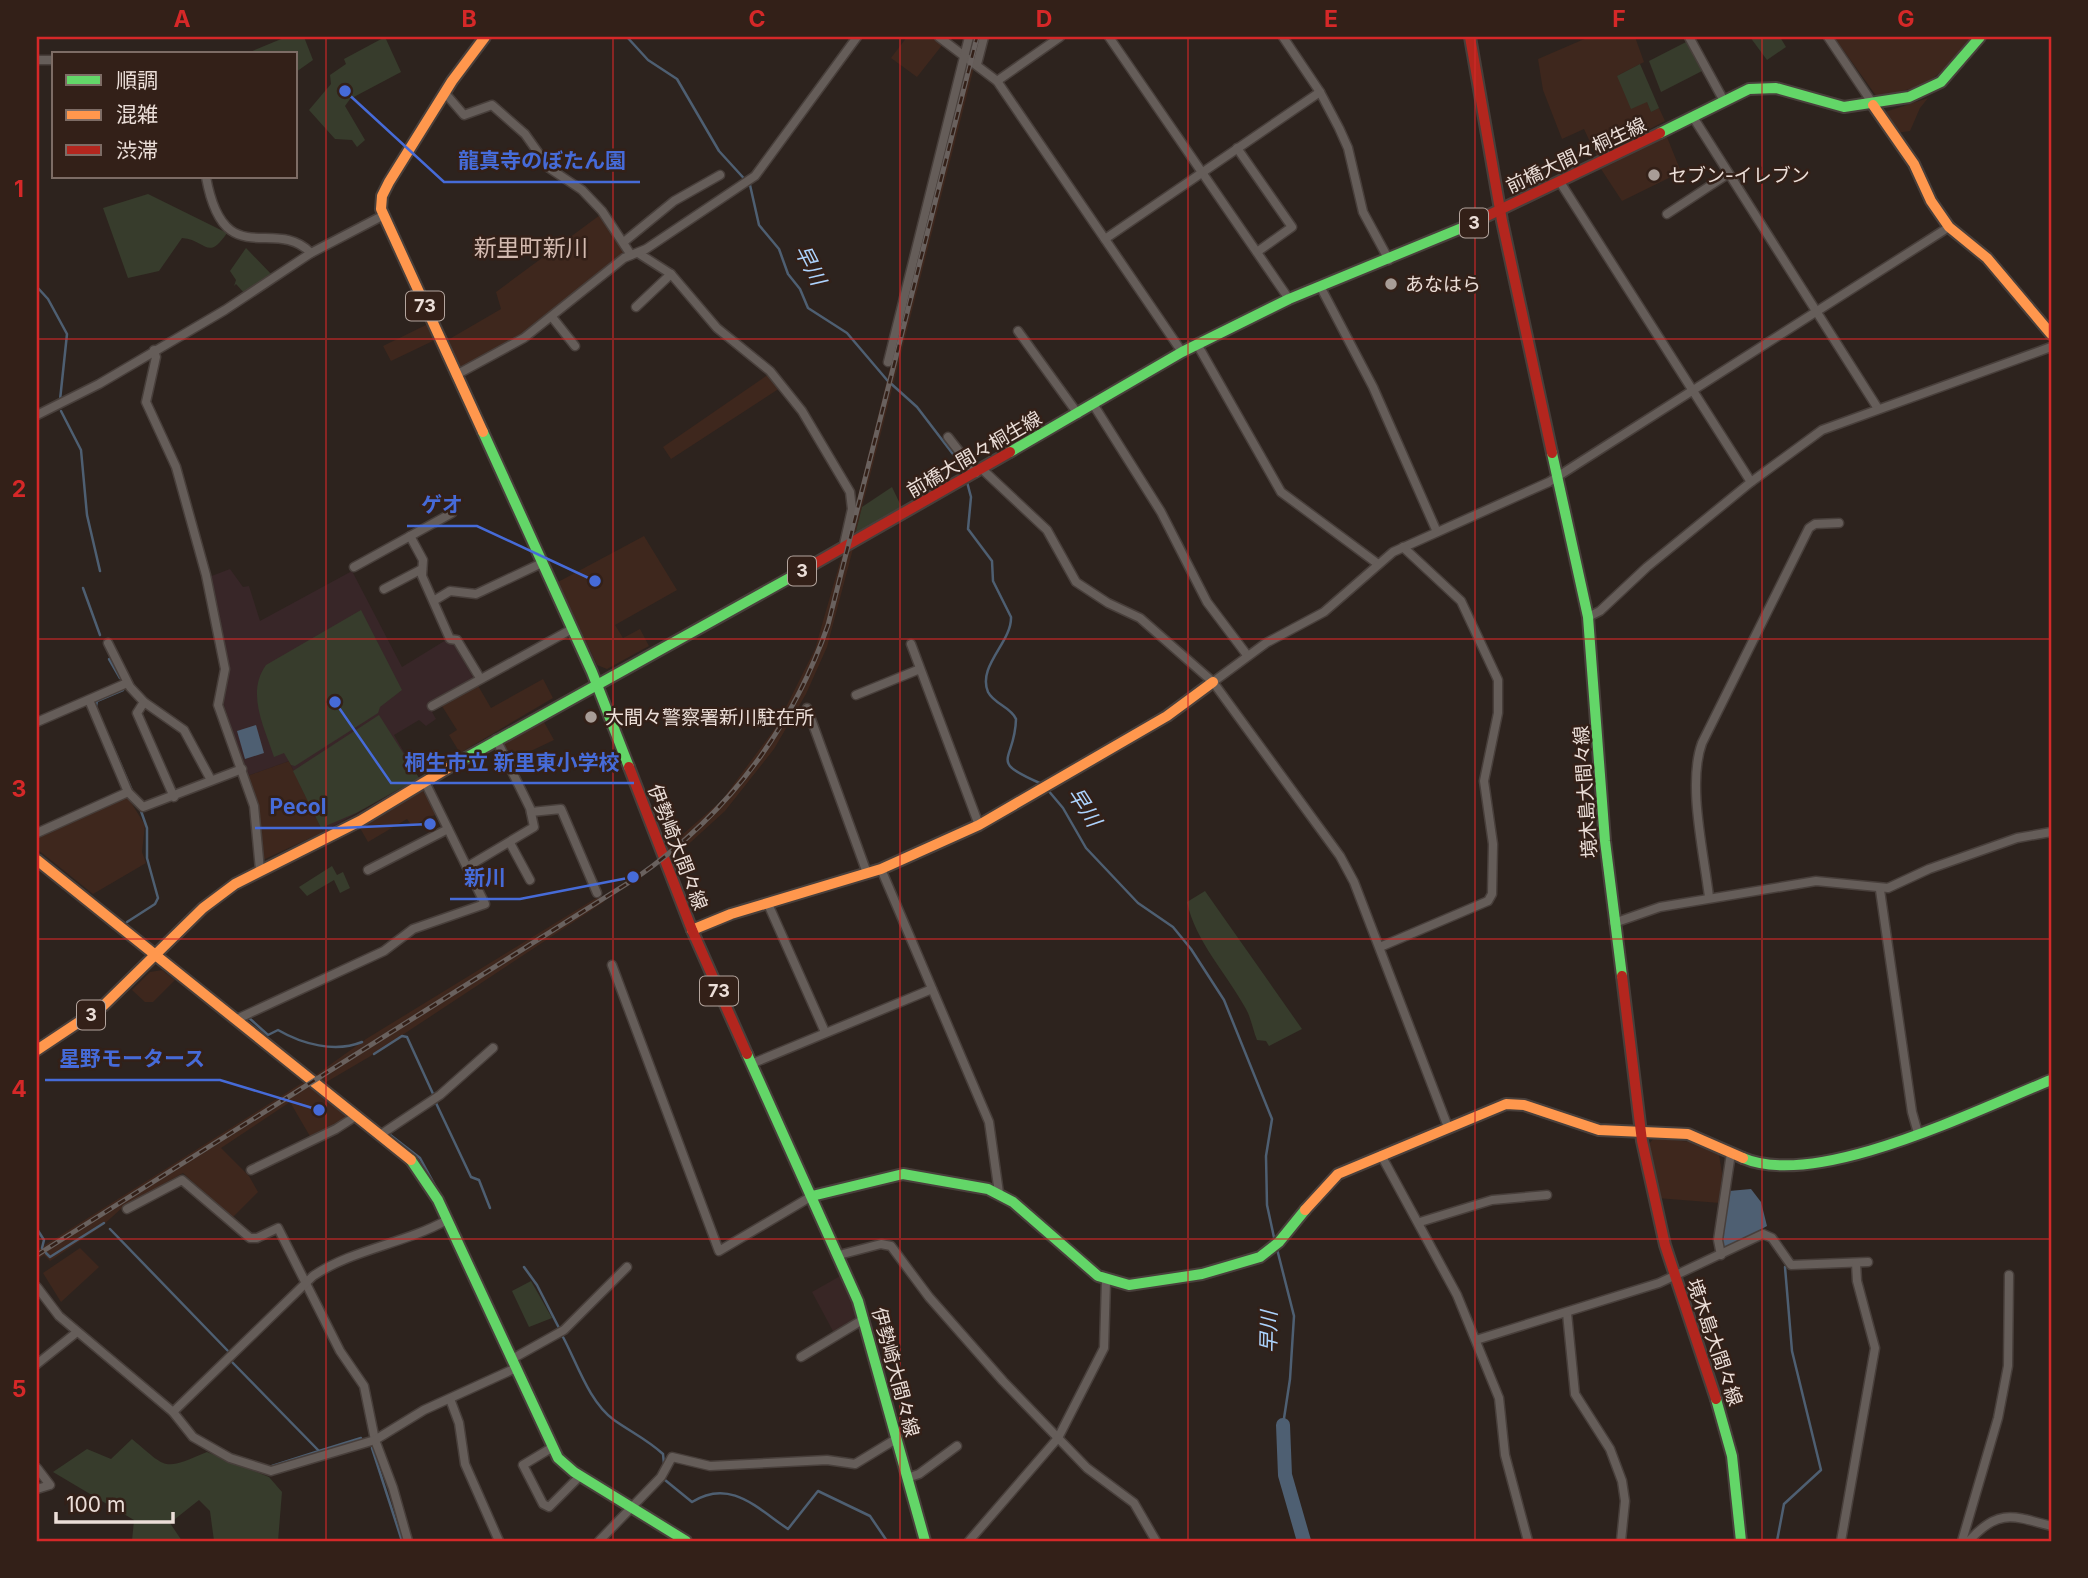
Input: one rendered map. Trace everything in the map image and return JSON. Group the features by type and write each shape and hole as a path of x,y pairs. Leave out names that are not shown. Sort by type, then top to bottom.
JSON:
{"main road":[{"path":"384,215 381,204 384,189 445,93 485,37"},
{"name":"境木島大間々線","path":"1471,37 1500,211 1588,617 1614,923 1640,1132 1651,1189 1675,1277 1713,1383 1727,1437 1741,1541"},
{"name":"前橋大間々桐生線","path":"37,1050 96,1011 219,894 260,870 346,829 496,739 843,549 1197,344 1289,299 1389,260 1500,211 1749,89 1769,87 1836,106 1873,104 1909,97 1934,87 1950,74 1980,37"},
{"path":"1873,104 1914,164 1931,201 1949,227 1987,258 2051,334"},
{"name":"伊勢崎大間々線","path":"384,215 597,684 692,930 839,1255 864,1319 925,1541"},
{"path":"692,930 731,914 881,869 979,825 1037,794 1167,716 1213,682"},
{"path":"37,860 421,1169 553,1447 565,1466 686,1541"},
{"path":"812,1196 903,1174 999,1193 1106,1281 1134,1285 1178,1278 1269,1251 1333,1177 1497,1107 1515,1103 1587,1127 1688,1134 1770,1166 1815,1164 1870,1152 2051,1080"}],"street":[{"path":"456,375 509,348 635,254 753,177 857,37"},
{"path":"939,37 996,81 1182,352"},
{"path":"888,362 969,37"},
{"path":"977,64 984,37"},
{"path":"996,81 1060,37"},
{"path":"1109,37 1289,299"},
{"path":"1283,37 1320,92 1348,148 1363,212 1389,260"},
{"path":"1689,37 1724,101"},
{"path":"1828,37 1873,104"},
{"path":"1105,239 1320,92"},
{"path":"445,93 464,115 487,106 495,107 525,134 548,168 587,195 635,254 671,274 717,328 769,371 802,411 850,492 852,509 843,549"},
{"path":"1693,117 1877,407"},
{"path":"1237,148 1292,227 1256,252"},
{"path":"1667,214 1728,174"},
{"path":"625,241 674,201 720,175"},
{"path":"206,178 215,208 230,230 248,238 294,242 311,253"},
{"path":"1560,182 1751,482"},
{"path":"37,415 99,384 236,303 311,253 384,215"},
{"path":"1213,682 1247,655 1324,612 1378,564 1403,547 1557,476 1949,227"},
{"path":"636,307 671,274"},
{"path":"1320,286 1373,387 1437,532"},
{"path":"552,317 575,346"},
{"path":"1018,331 1078,414"},
{"path":"1197,344 1281,492 1378,564"},
{"path":"1588,617 1600,611 1647,567 1751,482 1822,430 1877,407 2051,346"},
{"path":"154,350 156,356 146,402 168,446 192,520 225,669 218,705 254,806 256,856 260,870"},
{"path":"1093,404 1111,437 1149,490 1207,602 1247,655"},
{"path":"948,437 974,475 1047,530 1076,582 1140,618 1213,682 1340,856 1354,882 1380,947 1448,1127"},
{"path":"354,567 452,513"},
{"path":"1709,897 1699,809 1697,758 1702,743 1809,528 1815,524 1839,523"},
{"path":"410,536 424,560 422,576 435,600 434,607 450,639 457,640 480,678"},
{"path":"1380,947 1488,901 1492,894 1493,844 1484,781 1498,713 1498,680 1461,601 1403,547"},
{"path":"435,600 450,591 476,594 542,563"},
{"path":"384,589 422,569"},
{"path":"432,706 572,629"},
{"path":"108,643 127,683 144,702 184,730 211,780"},
{"path":"911,644 979,825"},
{"path":"856,695 920,670"},
{"path":"37,722 127,683"},
{"path":"89,700 128,792 145,808 242,769"},
{"path":"144,702 136,713 174,797"},
{"path":"807,708 867,873"},
{"path":"467,867 533,830 531,813 496,739"},
{"path":"237,1019 384,951 413,929 485,904 425,782"},
{"path":"37,833 128,792"},
{"path":"531,813 561,809 597,893"},
{"path":"368,870 448,829"},
{"path":"1614,923 1660,906 1825,881 1880,890 1929,869 2017,838 2051,832"},
{"path":"510,843 530,880"},
{"path":"881,869 989,1122 999,1193"},
{"path":"1880,890 1917,1133"},
{"path":"768,904 825,1032"},
{"path":"612,965 719,1251 812,1196"},
{"path":"751,1064 932,989"},
{"path":"380,1135 440,1095 493,1048"},
{"path":"251,1170 336,1129 356,1116"},
{"path":"1721,1255 1718,1240 1731,1153"},
{"path":"1381,1155 1457,1294 1499,1398 1505,1455 1528,1541"},
{"path":"127,1209 182,1180 250,1238 257,1238 278,1228 340,1351 364,1386 375,1440 393,1488 408,1541"},
{"path":"1420,1222 1492,1200 1547,1195"},
{"path":"173,1412 306,1282 336,1261 380,1248 447,1220"},
{"path":"1476,1340 1675,1277 1765,1234 1772,1238 1791,1265 1868,1262"},
{"path":"839,1255 881,1244 891,1246 929,1297 1058,1438 1095,1475 1134,1503 1156,1541"},
{"path":"1841,1541 1875,1348 1857,1281 1856,1263"},
{"path":"37,1287 51,1308 173,1412 201,1443 247,1465 271,1471 375,1440 415,1415 450,1399 514,1363 564,1330 626,1266"},
{"path":"1962,1541 1998,1418 2008,1366 2009,1275"},
{"path":"969,1541 1058,1438 1104,1348 1106,1281"},
{"path":"1567,1313 1575,1394 1610,1449 1622,1481 1625,1501 1621,1541"},
{"path":"801,1357 864,1319"},
{"path":"37,1364 77,1332"},
{"path":"450,1399 459,1423 465,1464 499,1541"},
{"path":"600,1541 661,1477 672,1457 710,1466 827,1460 855,1464 896,1439"},
{"path":"907,1478 919,1475 957,1446"},
{"path":"553,1447 523,1465 543,1504 550,1507 580,1476"},
{"path":"37,1468 50,1485 37,1489"},
{"path":"1969,1541 1985,1525 2006,1517 2018,1516 2051,1526"}],"shaded area":[{"path":"907,37 933,37 943,44 917,77 891,58"},
{"path":"1589,37 1635,37 1644,62 1617,76 1647,102 1651,112 1659,108 1665,121 1597,157 1584,129 1562,139 1543,90 1538,59"},
{"path":"1834,37 1971,37 1945,69 1929,81 1918,87 1877,97"},
{"path":"966,63 974,67 855,535 847,540"},
{"path":"1928,98 1920,108 1910,131 1896,133 1882,113"},
{"path":"1667,137 1681,172 1622,201 1601,169"},
{"path":"600,215 625,254 522,335 464,368 458,366 446,341 501,309 496,292"},
{"path":"428,324 435,340 391,361 383,346"},
{"path":"769,374 780,388 671,459 663,447"},
{"path":"644,536 677,590 615,625 623,638 640,629 649,646 607,669 597,665 558,582"},
{"path":"853,549 827,647 806,694 774,749 725,811 670,861 666,849 722,800 776,727 815,649 842,555"},
{"path":"230,569 243,587 249,586 260,621 352,571 402,667 446,640 453,643 477,684 432,712 436,719 426,726 419,720 394,735 419,778 323,832 289,761 247,776 222,699 229,674 209,577"},
{"path":"543,679 553,698 460,753 449,735 457,730 442,706 477,684 491,708"},
{"path":"544,722 554,740 510,761 501,743"},
{"path":"289,761 323,832 263,860 247,776"},
{"path":"423,791 437,814 412,826 407,819 368,842 360,828"},
{"path":"127,796 145,825 142,852 146,863 93,894 37,849 37,836"},
{"path":"601,895 604,902 369,1057 323,1084 313,1077 366,1039"},
{"path":"162,970 175,980 153,1002 145,1002 132,990 150,972"},
{"path":"305,1081 350,1116 311,1138 290,1102 221,1148 249,1176 258,1192 232,1218 183,1173 123,1207 101,1227 50,1261 44,1255 37,1260 37,1250"},
{"path":"1654,1138 1691,1142 1719,1155 1722,1173 1720,1203 1657,1198 1649,1144"},
{"path":"80,1248 99,1267 61,1302 43,1273"},
{"path":"842,1275 857,1318 834,1333 812,1292"}],"green space":[{"path":"286,37 304,37 313,60 298,71 298,52 250,52"},
{"path":"385,37 401,72 350,99 345,106 365,140 357,147 352,140 335,139 309,110 331,84 330,75 346,64 344,59"},
{"path":"1750,37 1780,37 1786,47 1767,60"},
{"path":"1688,41 1704,70 1661,92 1649,61"},
{"path":"1640,64 1659,108 1651,112 1647,102 1631,109 1617,76"},
{"path":"148,194 227,233 211,248 182,238 159,271 128,278 103,208"},
{"path":"246,248 272,275 245,294 236,284 234,286 236,280 230,271"},
{"path":"892,487 902,508 855,535 862,507"},
{"path":"361,610 402,690 380,707 378,713 295,766 291,765 284,753 274,757 257,698 260,676 266,665"},
{"path":"379,715 419,778 356,813 321,828 293,771"},
{"path":"332,866 337,875 343,872 350,888 340,893 334,880 307,896 299,887"},
{"path":"1205,891 1302,1029 1269,1046 1266,1041 1257,1040 1246,1009 1204,944 1191,916 1187,902"},
{"path":"531,1281 552,1318 529,1327 512,1291"},
{"path":"132,1439 166,1464 181,1462 207,1452 269,1477 282,1492 278,1541 214,1541 210,1511 199,1500 170,1523 182,1541 132,1541 134,1520 53,1472 87,1449 111,1459"}],"water":[{"path":"256,725 264,753 245,759 237,731"},
{"path":"1751,1189 1761,1202 1767,1226 1726,1249 1720,1243 1729,1191"}],"waterway":[{"name":"早川","path":"627,37 648,60 677,79 719,151 750,185 759,225 779,249 788,274 800,289 808,308 847,333 887,380 917,407 959,462 963,473"},
{"path":"37,287 48,299 67,334 60,400"},
{"path":"61,411 81,450 87,515 100,571"},
{"name":"早川","path":"967,482 971,497 968,529 992,561 993,581 1011,617 1006,636 987,673 988,692 1016,719 1009,764 1014,770 1042,784"},
{"path":"83,588 100,635"},
{"path":"109,659 120,678"},
{"path":"96,706 97,701 123,690"},
{"path":"111,742 133,793"},
{"name":"早川","path":"1047,789 1063,808 1086,848 1138,903 1173,927 1191,949 1224,1000 1272,1119 1266,1156 1267,1205 1275,1242"},
{"path":"127,922 155,904 158,898 147,858 147,828 141,811"},
{"path":"247,1016 268,1035 278,1030 308,1043 330,1047 362,1042"},
{"path":"374,1054 402,1036 407,1037 434,1096"},
{"path":"436,1103 471,1177 479,1180 490,1208"},
{"path":"389,1134 420,1158 438,1191"},
{"path":"46,1253 50,1257 104,1223"},
{"path":"37,1229 44,1240 42,1248"},
{"path":"110,1229 229,1352"},
{"name":"早川","path":"1277,1249 1294,1316 1290,1379 1283,1425"},
{"path":"524,1267 537,1285 559,1328"},
{"path":"1777,1541 1784,1504 1821,1470 1792,1351 1785,1267"},
{"path":"563,1337 597,1403 614,1420 663,1454 664,1464"},
{"path":"518,1360 546,1420"},
{"path":"231,1361 319,1451 361,1438"},
{"name":"早川","path":"1283,1425 1285,1475 1304,1541"},
{"path":"372,1448 402,1541"},
{"path":"272,1466 319,1451"},
{"path":"665,1480 692,1502 706,1495 731,1494 754,1505 788,1529 818,1491 870,1516 887,1541"}],"railway":[{"path":"37,1255 636,878 700,826 753,767 795,700 828,625 977,37"}],"traffic: fast":[{"path":"1660,133 1749,89 1776,88 1844,107 1909,97 1941,82 1980,37"},
{"path":"1010,452 1182,352 1289,299 1464,227"},
{"path":"483,432 592,672 629,767"},
{"path":"1552,453 1588,617 1605,841 1622,976"},
{"path":"453,765 793,576"},
{"path":"747,1054 858,1301 925,1541"},
{"path":"1743,1158 1774,1165 1812,1163 1854,1155 1941,1126 2051,1080"},
{"path":"411,1160 438,1200 558,1458 574,1472 686,1541"},
{"path":"812,1196 903,1174 988,1189 1013,1202 1098,1276 1129,1285 1202,1274 1260,1257 1279,1242 1305,1210"},
{"path":"1716,1399 1732,1456 1741,1541"}],"traffic: slow":[{"path":"483,432 381,209 382,196 389,182 452,81 485,37"},
{"path":"1873,105 1914,164 1931,201 1949,227 1987,258 2051,334"},
{"path":"692,930 731,914 881,869 979,825 1167,716 1213,682"},
{"path":"37,1050 103,1006 203,908 235,884 360,821 453,765"},
{"path":"37,860 411,1160"},
{"path":"1305,1210 1338,1174 1506,1104 1524,1105 1599,1130 1688,1134 1743,1158"}],"traffic: jam":[{"path":"1470,37 1502,221 1552,453"},
{"path":"1464,227 1660,133"},
{"path":"793,576 1010,452"},
{"path":"629,767 692,930 747,1054"},
{"path":"1622,976 1642,1141 1665,1245 1716,1399"}],"place":[{"name":"龍真寺のぼたん園","path":"345,91"},
{"name":"セブン-イレブン","path":"1654,175"},
{"name":"あなはら","path":"1391,284"},
{"name":"ゲオ","path":"595,581"},
{"name":"桐生市立 新里東小学校","path":"335,702"},
{"name":"大間々警察署新川駐在所","path":"591,717"},
{"name":"Pecol","path":"430,824"},
{"name":"新川","path":"633,877"},
{"name":"星野モータース","path":"319,1110"}],"district":[{"name":"新里町新川","path":"531,248"}]}
